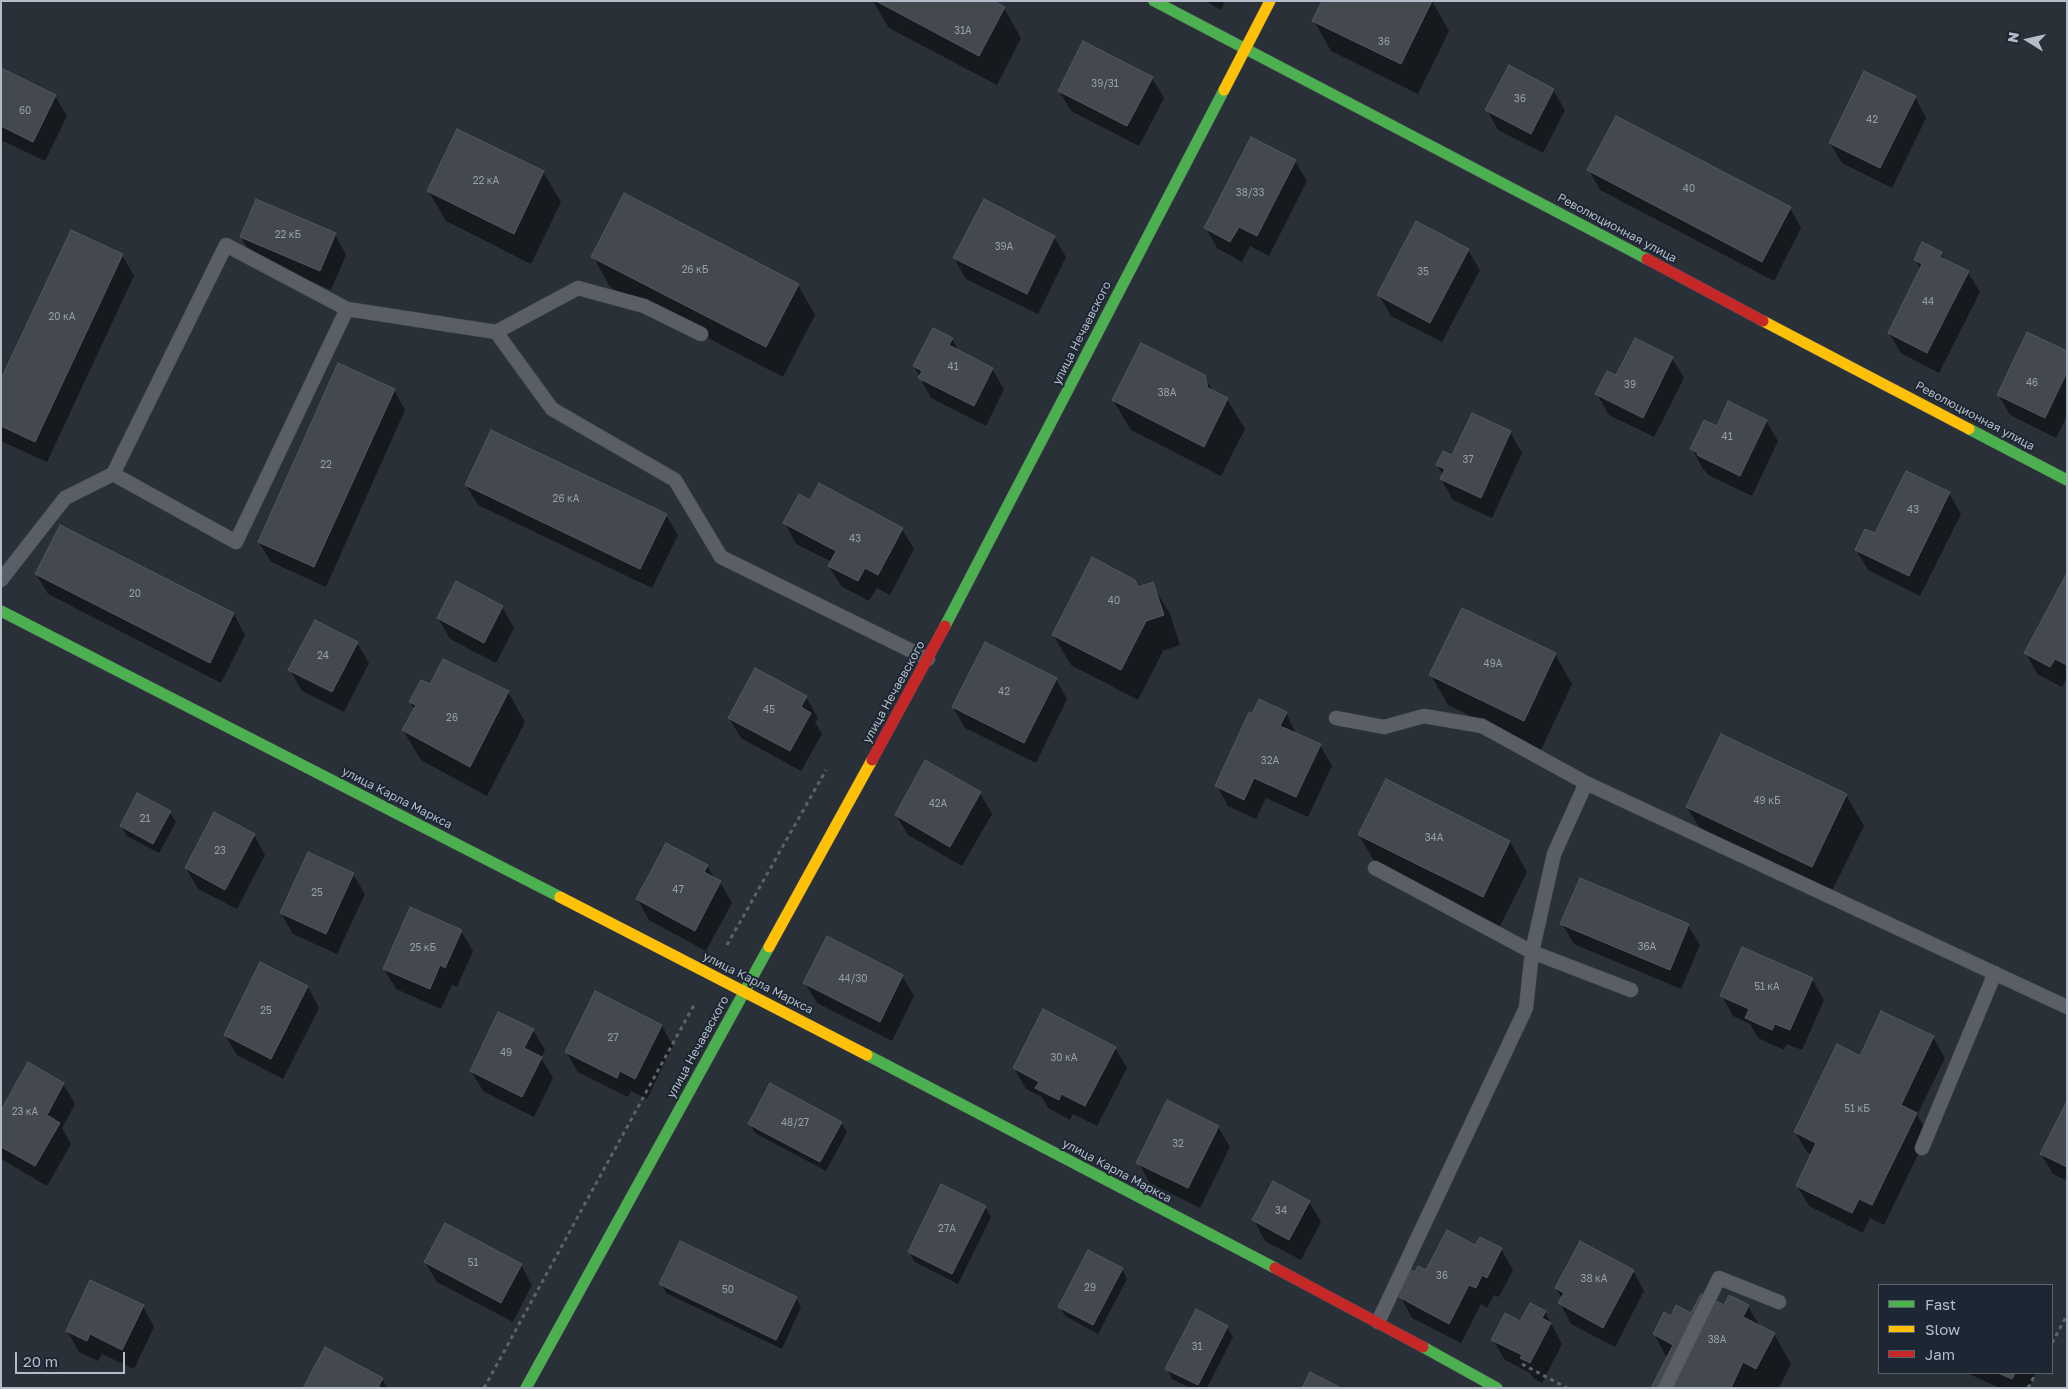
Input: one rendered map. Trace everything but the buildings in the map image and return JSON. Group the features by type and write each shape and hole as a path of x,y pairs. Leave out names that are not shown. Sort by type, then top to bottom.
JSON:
{"street":[{"name":"Революционная улица","path":"1154,1 2067,480"},
{"name":"улица Нечаевского","path":"526,1388 928,659 1270,1"},
{"name":"улица Карла Маркса","path":"1,611 744,991 1378,1322 1498,1388"}],"lane":[{"path":"1,580 65,498 112,474 226,245 347,309 496,332 578,288 644,306 701,334"},
{"path":"112,474 236,542 347,309"},
{"path":"496,332 552,409 675,480 722,557 928,659"},
{"path":"1336,718 1384,727 1424,716 1482,726 1586,783 2067,1007"},
{"path":"1378,1322 1526,1008 1532,952 1554,854 1586,783"},
{"path":"1375,868 1532,952 1632,990"},
{"path":"1922,1148 1995,973"},
{"path":"1665,1388 1719,1278 1779,1302"}],"path":[{"path":"484,1388 711,974 830,764"},
{"path":"2053,1341 2067,1315"},
{"path":"2028,1388 2035,1374"}],"traffic: fast":[{"path":"1154,1 1647,259"},
{"path":"945,626 1224,90"},
{"path":"1969,429 2067,480"},
{"path":"1,611 560,897"},
{"path":"526,1388 769,947"},
{"path":"867,1055 1275,1268"},
{"path":"1423,1347 1497,1388"}],"traffic: slow":[{"path":"1224,90 1270,1"},
{"path":"1763,321 1969,429"},
{"path":"769,947 872,760"},
{"path":"560,897 867,1055"}],"traffic: jam":[{"path":"1647,259 1763,321"},
{"path":"872,760 945,626"},
{"path":"1275,1268 1423,1347"}]}
